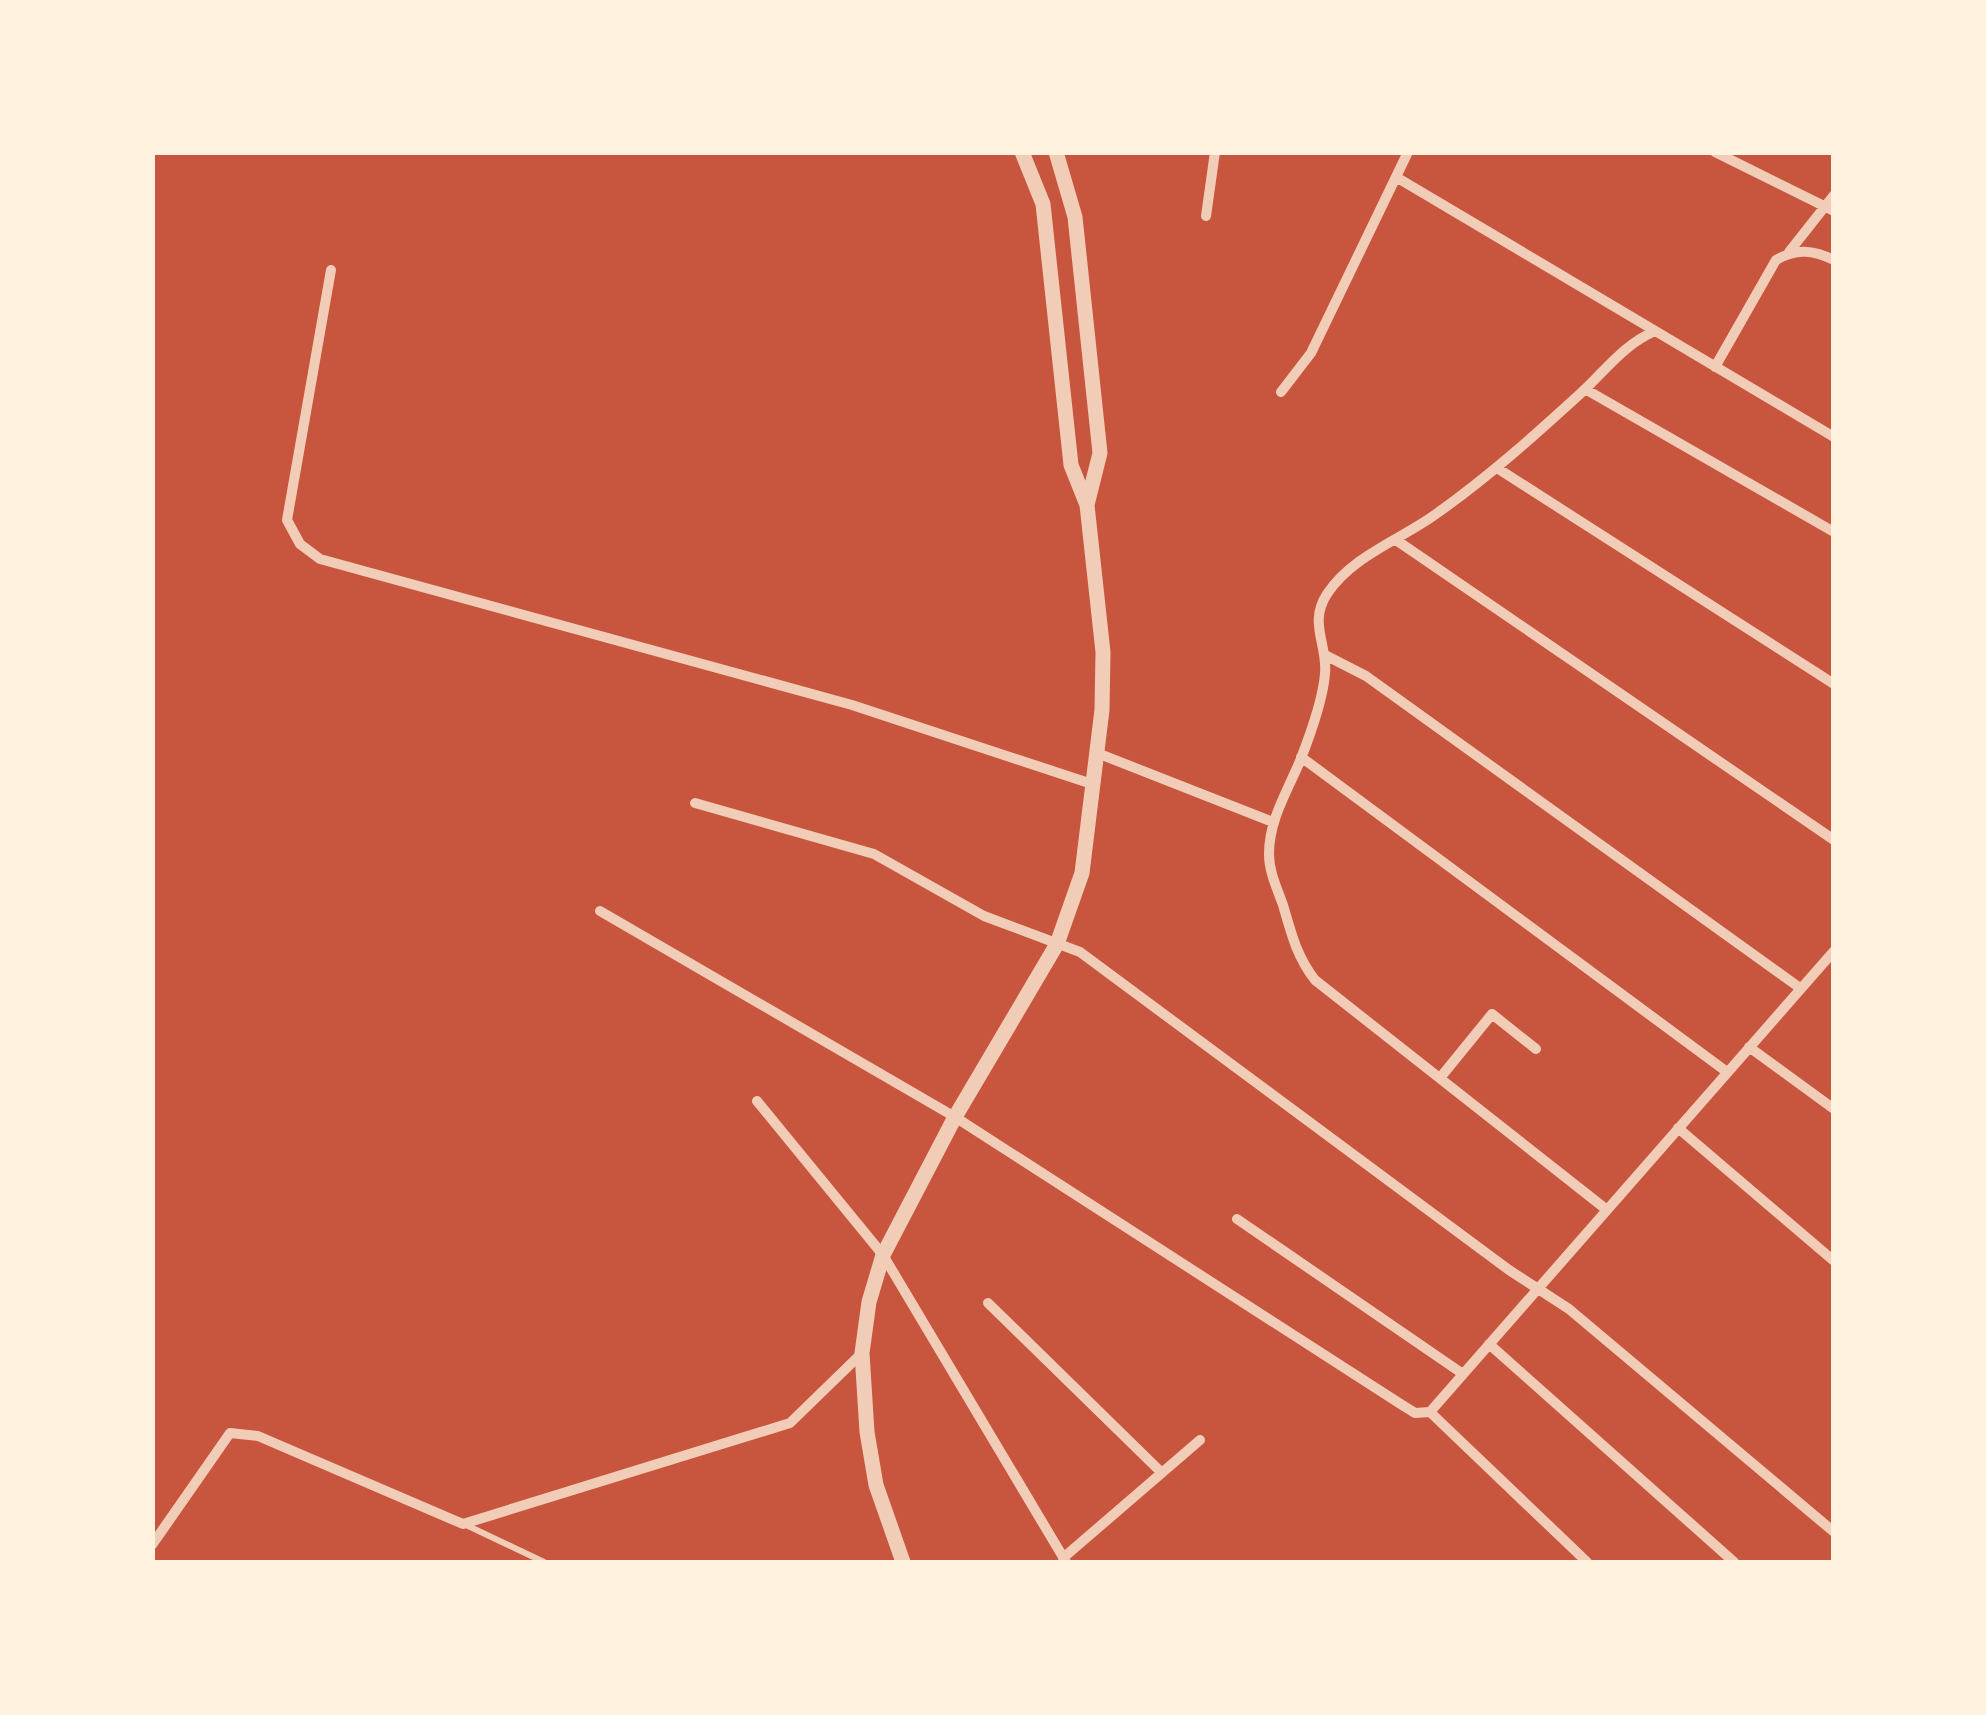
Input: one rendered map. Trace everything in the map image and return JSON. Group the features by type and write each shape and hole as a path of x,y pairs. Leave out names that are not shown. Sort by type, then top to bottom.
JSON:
{"street":[{"path":"903,1562 876,1485 867,1432 862,1353 869,1302 883,1255 955,1118 1057,944 1082,874 1098,754 1104,652 1088,505 1071,465 1043,204 1022,152"},
{"path":"1056,152 1075,217 1100,453 1088,505"},
{"path":"1206,216 1216,152"},
{"path":"1281,392 1311,353 1408,152"},
{"path":"1715,152 1828,209"},
{"path":"1396,177 1834,437"},
{"path":"1716,367 1768,270 1828,209 1834,195"},
{"path":"1789,252 1820,254 1834,260"},
{"path":"331,270 287,520 300,544 320,560 852,706 1092,784"},
{"path":"1607,1210 1315,980 1296,951 1271,874 1269,854 1273,822 1302,757 1325,676 1325,655 1317,634 1318,614 1325,596 1346,570 1433,517 1497,468 1631,342 1656,331"},
{"path":"1585,389 1834,532"},
{"path":"1497,468 1834,684"},
{"path":"1396,540 1834,840"},
{"path":"1325,655 1366,676 1800,988"},
{"path":"1098,754 1273,822"},
{"path":"1302,757 1727,1072"},
{"path":"696,803 874,854 984,916 1080,952 1569,1309 1834,1532"},
{"path":"600,911 955,1118 1415,1413 1430,1412 1800,988 1831,958"},
{"path":"1440,1078 1492,1014 1536,1048"},
{"path":"1750,1047 1834,1109"},
{"path":"757,1101 883,1255 1064,1560 1200,1440"},
{"path":"1678,1128 1834,1261"},
{"path":"1237,1219 1463,1374"},
{"path":"988,1302 1162,1473"},
{"path":"1489,1344 1734,1562"},
{"path":"152,1545 230,1432 258,1436 463,1524 790,1423 862,1353"},
{"path":"1430,1412 1587,1562"}],"lane":[{"path":"463,1524 544,1562"}]}
